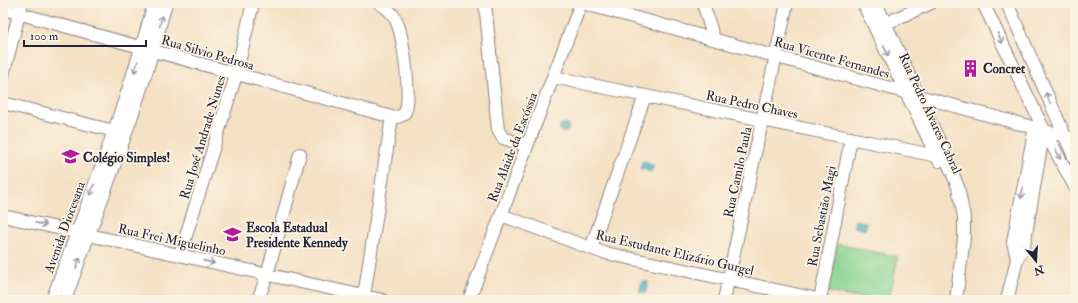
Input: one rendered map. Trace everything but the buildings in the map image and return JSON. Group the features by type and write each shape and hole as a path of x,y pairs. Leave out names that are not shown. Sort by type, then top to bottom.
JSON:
{"street":[{"name":"Avenida Diocesana","path":"148,49 154,3"},
{"name":"Avenida Diocesana","path":"52,300 82,234 126,117 148,49 166,3"},
{"name":"Rua José Andrade Nunes","path":"180,255 236,74 252,3"},
{"path":"364,296 392,117 399,117 404,113 408,90 399,29 392,15 386,8 378,3"},
{"path":"485,3 498,130 503,138 527,146"},
{"name":"Rua Alaide da Escóssia","path":"469,300 581,3"},
{"name":"Rua Vicente Fernandes","path":"581,3 611,7 714,39 1069,137"},
{"path":"703,3 714,39"},
{"name":"Rua Camilo Paula","path":"724,300 787,3"},
{"name":"Rua Pedro Álvares Cabral","path":"863,3 881,26 918,95 941,155"},
{"name":"Rua Pedro Álvares Cabral","path":"876,3 881,26 905,91 958,187 964,217 964,238 956,300"},
{"path":"881,26 931,3"},
{"path":"983,3 1040,128 1075,187"},
{"path":"1006,3 1069,137 1075,159"},
{"name":"Rua Silvio Pedrosa","path":"3,10 20,8 148,49 392,117"},
{"path":"3,75 20,8"},
{"name":"Rua Pedro Chaves","path":"553,77 850,138 941,155"},
{"path":"591,248 645,96"},
{"path":"3,103 114,131"},
{"name":"Avenida Diocesana","path":"65,300 82,234 114,131 126,117"},
{"path":"1007,300 1017,259 1024,245 1040,128"},
{"name":"Rua Sebastião Magi","path":"821,300 850,138"},
{"path":"258,300 267,275 300,154"},
{"name":"Rua Estudante Elizário Gurgel","path":"501,215 601,252 821,300"},
{"name":"Rua Frei Miguelinho","path":"3,216 382,300"}],"green space":[{"path":"838,244 898,257 889,300 869,300 828,292"}],"water":[{"path":"564,123 569,128 564,133 559,128"},
{"path":"643,161 654,166 651,172 640,168"},
{"path":"855,220 866,223 865,230 853,227"},
{"path":"642,281 648,282 646,293 639,292"}],"place":[{"name":"Concret","path":"970,68"},
{"name":"Colégio Simples!","path":"70,157"},
{"name":"Escola Estadual Presidente Kennedy","path":"233,234"}]}
